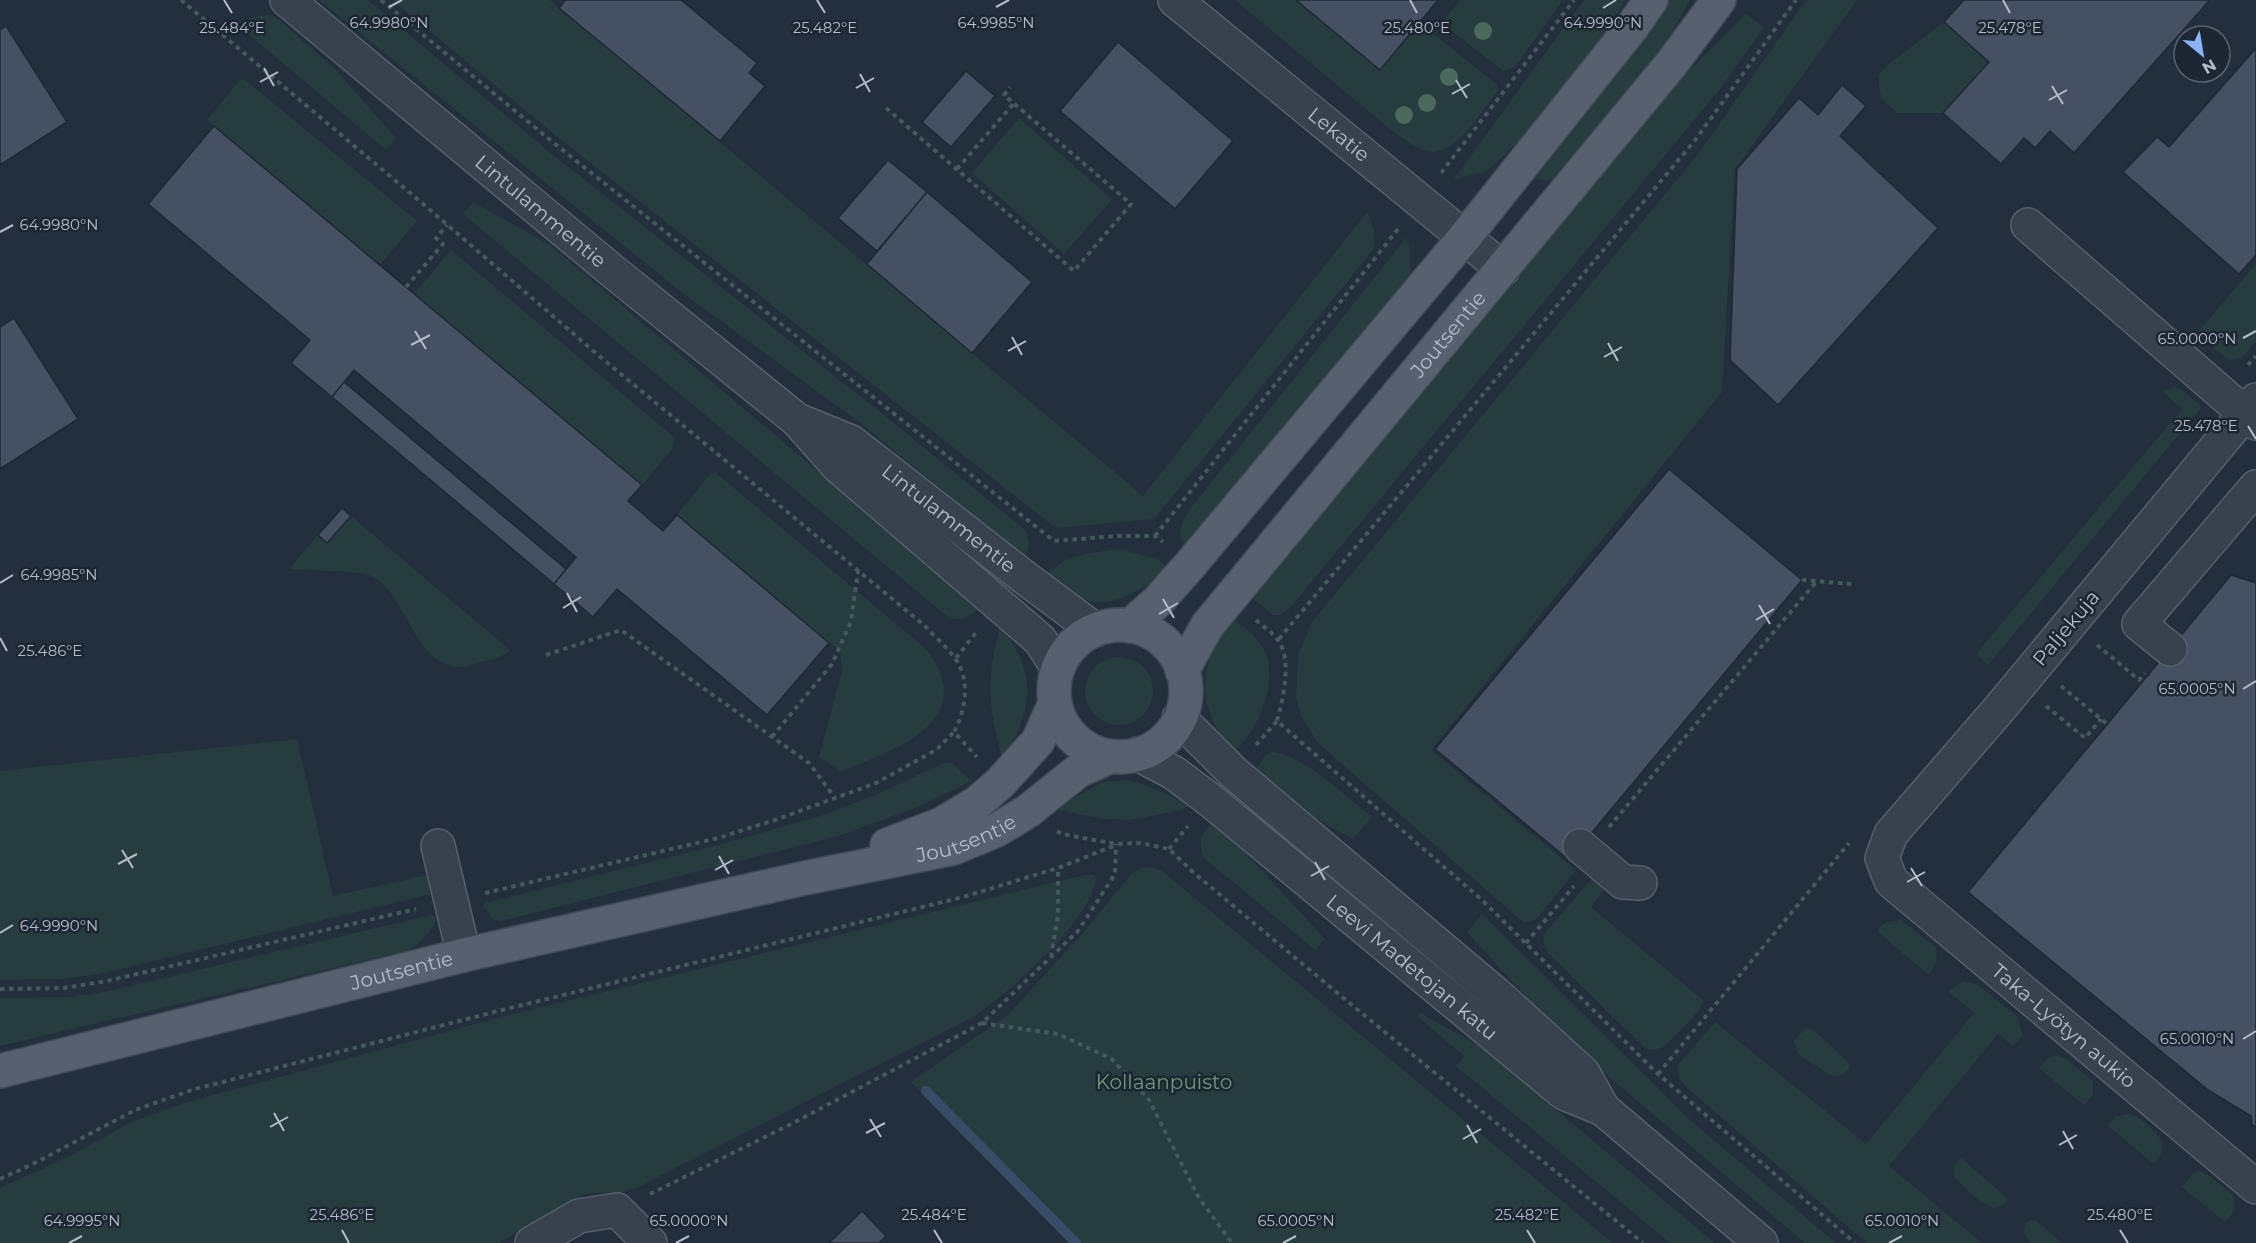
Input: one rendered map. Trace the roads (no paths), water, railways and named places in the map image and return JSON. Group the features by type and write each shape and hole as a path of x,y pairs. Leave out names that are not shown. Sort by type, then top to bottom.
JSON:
{"main road":[{"path":"1130,626 1158,601 1190,565 1464,238 1651,0"},
{"name":"Joutsentie","path":"1182,671 1207,626 1672,63 1719,0"},
{"path":"1130,626 1161,640 1176,658 1182,671 1185,698 1179,718 1172,731 1155,747 1124,755 1089,749 1078,742 1063,725 1055,703 1055,679 1058,668 1074,643 1095,630 1130,626"},
{"name":"Joutsentie","path":"805,878 942,824 977,802 1000,783 1038,741 1055,703"},
{"name":"Joutsentie","path":"0,1071 464,955 805,878 954,848 997,830 1028,811 1078,771 1124,755"}],"street":[{"name":"Lintulammentie","path":"287,0 610,269 797,420 838,466 1040,640 1058,668"},
{"name":"Lekatie","path":"1175,0 1503,269"},
{"path":"2028,225 2252,412"},
{"name":"Paljekuja","path":"1882,858 1891,834 2252,412"},
{"name":"Lintulammentie","path":"797,420 851,441 1095,630"},
{"path":"2170,649 2139,624 2256,486"},
{"name":"Leevi Madetojan katu","path":"1179,718 1233,772 1496,994 1583,1073 1603,1109"},
{"name":"Leevi Madetojan katu","path":"1124,755 1174,773 1210,800 1564,1093 1603,1109 1761,1243"},
{"path":"438,846 464,955"},
{"path":"1584,850 1623,882 1640,883"},
{"name":"Taka-Lyötyn aukio","path":"1882,858 1891,881 2256,1187"},
{"path":"532,1243 579,1216 617,1210 650,1243"}],"waterway":[{"path":"926,1091 1076,1243"}],"park label":[{"name":"Kollaanpuisto","path":"1164,1082"}]}
